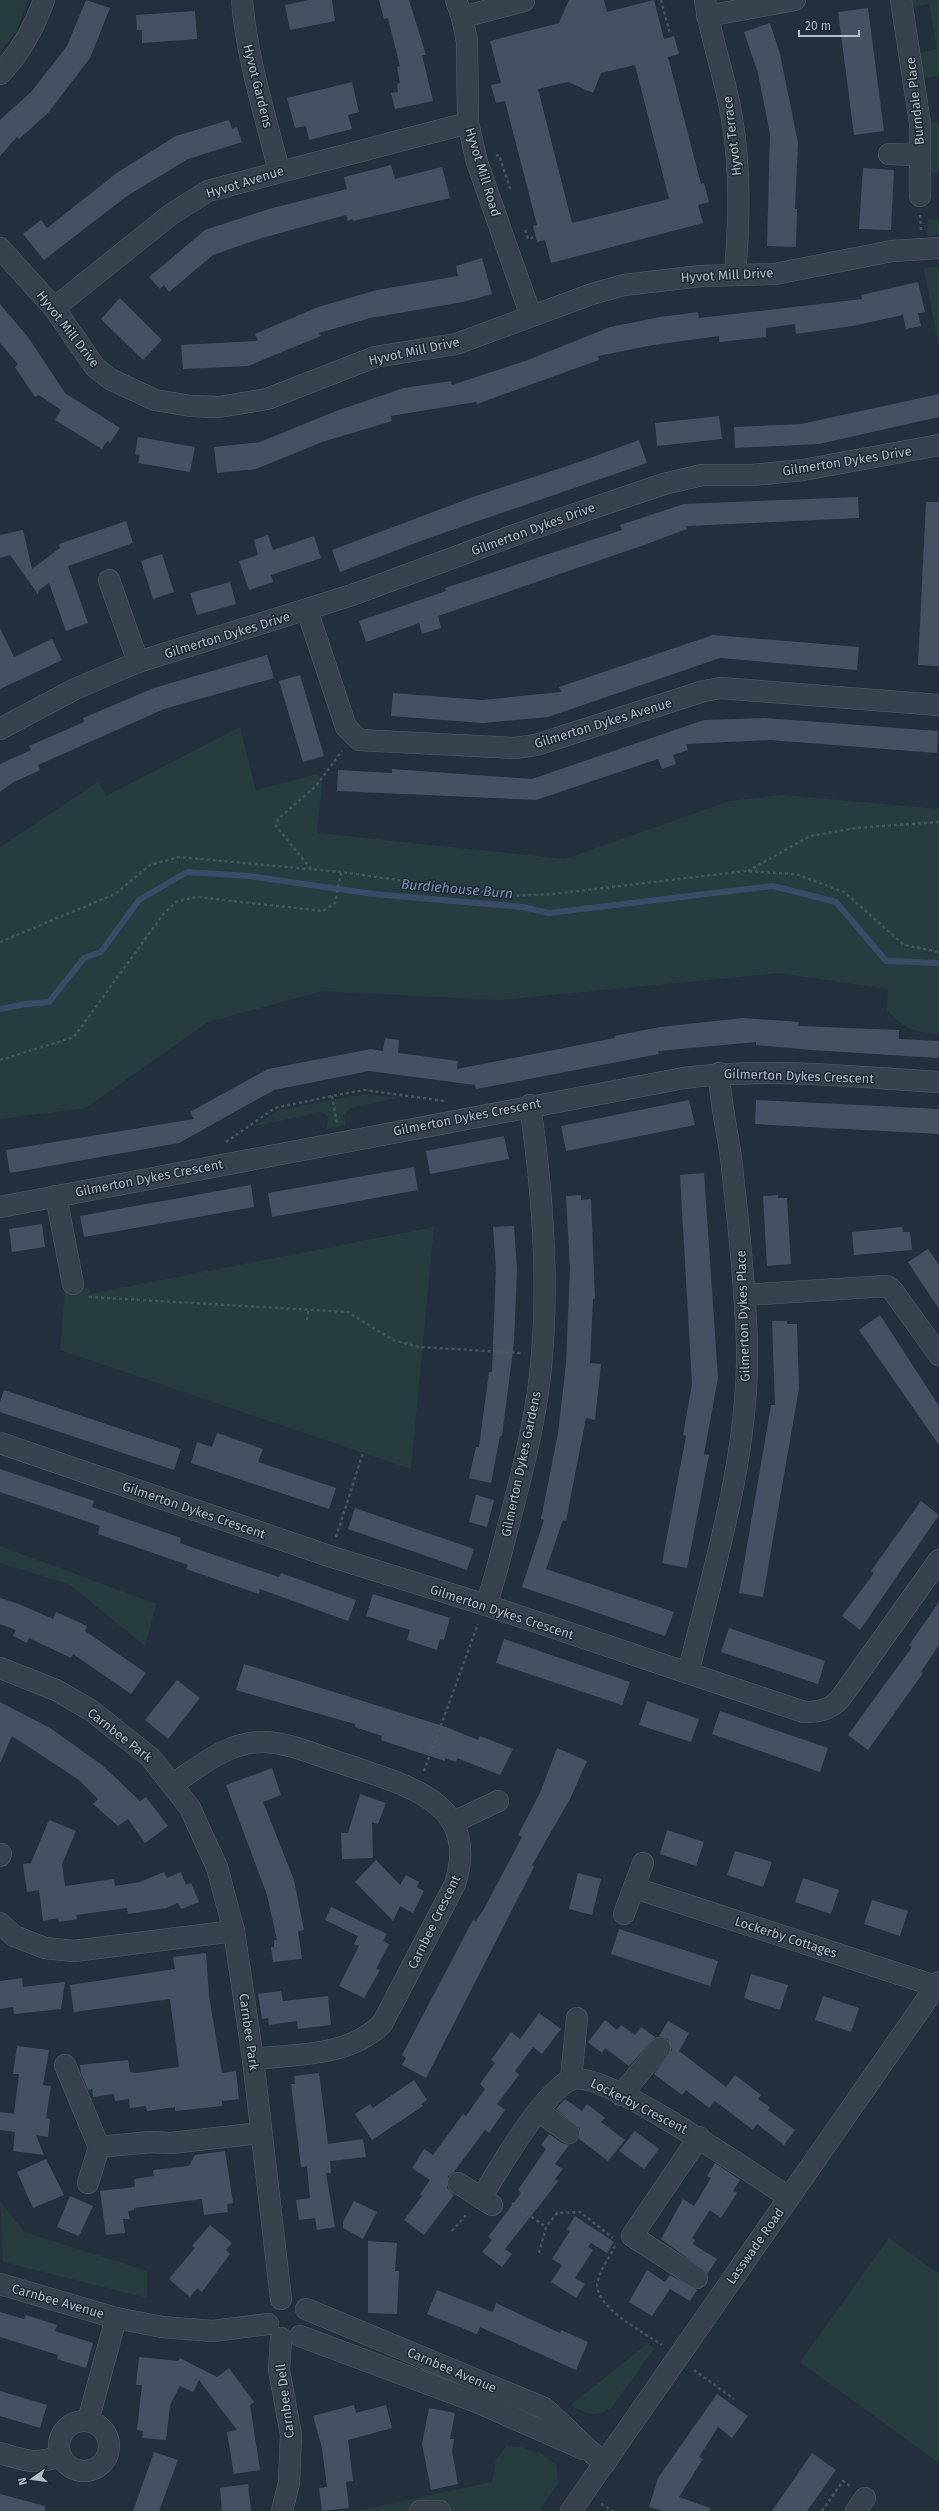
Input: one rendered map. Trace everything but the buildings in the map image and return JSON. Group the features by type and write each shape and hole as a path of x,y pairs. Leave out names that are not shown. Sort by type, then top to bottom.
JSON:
{"street":[{"path":"0,74 18,55 36,22 44,0"},
{"name":"Hyvot Gardens","path":"242,0 244,26 253,72 280,171"},
{"path":"706,8 795,0"},
{"name":"Burndale Place","path":"901,0 920,123 920,196"},
{"path":"459,8 524,1"},
{"name":"Hyvot Mill Road","path":"459,8 467,41 468,123 477,162 532,316"},
{"name":"Hyvot Terrace","path":"706,8 727,91 736,147 738,175 735,275"},
{"name":"Hyvot Avenue","path":"54,308 188,202 227,185 468,123"},
{"name":"Burndale Place","path":"889,154 920,155"},
{"name":"Hyvot Mill Drive","path":"0,248 54,308 85,354 110,379 137,393 155,400 191,406 219,407 267,399 375,357 456,344 624,284 662,279 775,274 930,248"},
{"name":"Gilmerton Dykes Drive","path":"0,729 75,689 138,662 307,610 664,484 702,475 753,475 803,470 939,445"},
{"path":"109,580 138,662"},
{"path":"307,610 346,727 352,736"},
{"name":"Gilmerton Dykes Avenue","path":"352,736 359,740 515,748 536,745 704,691 721,688 939,704"},
{"name":"Gilmerton Dykes Crescent","path":"0,1207 464,1117 719,1073 774,1073 939,1082"},
{"name":"Gilmerton Dykes Place","path":"688,1673 717,1564 734,1474 746,1392 744,1295 734,1188 719,1073"},
{"name":"Gilmerton Dykes Gardens","path":"486,1605 515,1502 533,1420 541,1354 544,1284 542,1218 530,1105"},
{"path":"56,1196 73,1284"},
{"path":"744,1295 887,1286 893,1291 939,1355"},
{"name":"Gilmerton Dykes Crescent","path":"0,1443 330,1556 486,1605 804,1712 820,1712 831,1707 840,1699 939,1560"},
{"name":"Carnbee Park","path":"0,1668 56,1690 92,1711 151,1758 173,1784 190,1808 217,1867 234,1931 253,2059 260,2133 281,2299"},
{"name":"Carnbee Crescent","path":"173,1784 230,1748 263,1742 292,1747 416,1790 433,1799 454,1822 461,1852 455,1884 382,2024 365,2039 338,2049 253,2059"},
{"path":"454,1822 498,1801"},
{"path":"624,1914 643,1864"},
{"name":"Lockerby Cottages","path":"635,1888 938,1984"},
{"path":"0,1924 14,1936 45,1948 74,1951 234,1931"},
{"name":"Lasswade Road","path":"571,2511 938,1984"},
{"path":"571,2079 577,2018"},
{"path":"621,2095 660,2048"},
{"path":"65,2065 76,2097 87,2115 99,2147 88,2183"},
{"name":"Lockerby Crescent","path":"487,2196 538,2111 554,2092 571,2079 586,2079 621,2095 699,2137 789,2198"},
{"path":"538,2111 569,2133"},
{"path":"99,2147 150,2142 170,2143 260,2133"},
{"path":"697,2278 632,2236 699,2137"},
{"path":"458,2183 487,2196"},
{"name":"Carnbee Avenue","path":"0,2284 116,2318 162,2327 213,2331 283,2332 480,2403 586,2450 605,2463"},
{"name":"Carnbee Avenue","path":"281,2299 293,2298 306,2309 544,2408 566,2426 586,2450"},
{"path":"281,2299 271,2306 267,2318 283,2332 308,2320 306,2309"},
{"name":"Carnbee Avenue","path":"88,2421 116,2318"},
{"name":"Carnbee Dell","path":"282,2511 288,2483 291,2435 279,2370 283,2332"},
{"path":"88,2421 96,2424 107,2436 109,2445 104,2461 90,2470 81,2471 73,2468 61,2456 60,2441 67,2428 73,2423 88,2421"},
{"path":"0,2453 30,2462 43,2462 61,2456"},
{"path":"420,2511 440,2511"}],"path":[{"path":"661,0 670,34"},
{"path":"920,196 930,248"},
{"path":"312,870 276,826 278,819 316,786 352,736"},
{"path":"746,871 810,836 856,828 939,822"},
{"path":"0,942 115,894 150,865 179,857 341,872 510,896 553,894 746,871 796,874 844,892 904,944 939,952"},
{"path":"0,1060 74,1037 164,913 178,901 198,896 322,911 335,903 341,872"},
{"path":"200,1168 214,1151 275,1108 332,1096 364,1090 453,1102 464,1117"},
{"path":"332,1096 341,1142"},
{"path":"73,1284 86,1297 308,1311 348,1312 393,1340 420,1347 541,1354"},
{"path":"307,1320 308,1311"},
{"path":"330,1556 363,1453"},
{"path":"416,1790 486,1605"},
{"path":"487,2196 546,2227"},
{"path":"539,2253 546,2227 558,2213 580,2212 603,2230"},
{"path":"632,2236 618,2242 597,2280 597,2292 607,2307 679,2356 694,2370 734,2399"}],"green space":[{"path":"0,0 28,0 16,32 0,52"},
{"path":"911,0 939,0 939,76 923,78 920,53 937,49 929,4 912,7"},
{"path":"939,122 939,173 929,172 929,123"},
{"path":"928,219 939,220 939,234 927,236"},
{"path":"939,267 939,343 938,343 924,268"},
{"path":"240,727 256,790 317,774 322,783 317,833 565,859 730,801 782,795 939,809 939,1034 916,1031 904,1025 893,1016 887,1010 888,989 779,973 500,1000 322,991 208,1022 86,1108 0,1119 0,847 98,782 106,796"},
{"path":"364,1094 397,1098 350,1108 343,1116 346,1125 326,1129 329,1118 322,1112 255,1126 279,1110"},
{"path":"434,1227 411,1469 60,1350 65,1291 89,1288 90,1294"},
{"path":"0,1546 156,1604 145,1646 69,1584 0,1563"},
{"path":"0,2201 24,2232 147,2271 147,2298 3,2262"},
{"path":"889,2238 939,2274 939,2463 800,2362"},
{"path":"648,2343 654,2349 612,2407 601,2413 592,2414 571,2405"},
{"path":"506,2446 521,2447 537,2453 538,2451 557,2465 558,2483 539,2511 357,2511 492,2482 496,2460"}],"waterway":[{"name":"Burdiehouse Burn","path":"0,1009 26,1004 49,1002 84,958 101,952 139,900 187,872 249,876 373,894 523,907 549,913 773,886 836,902 886,961 939,963"}]}
